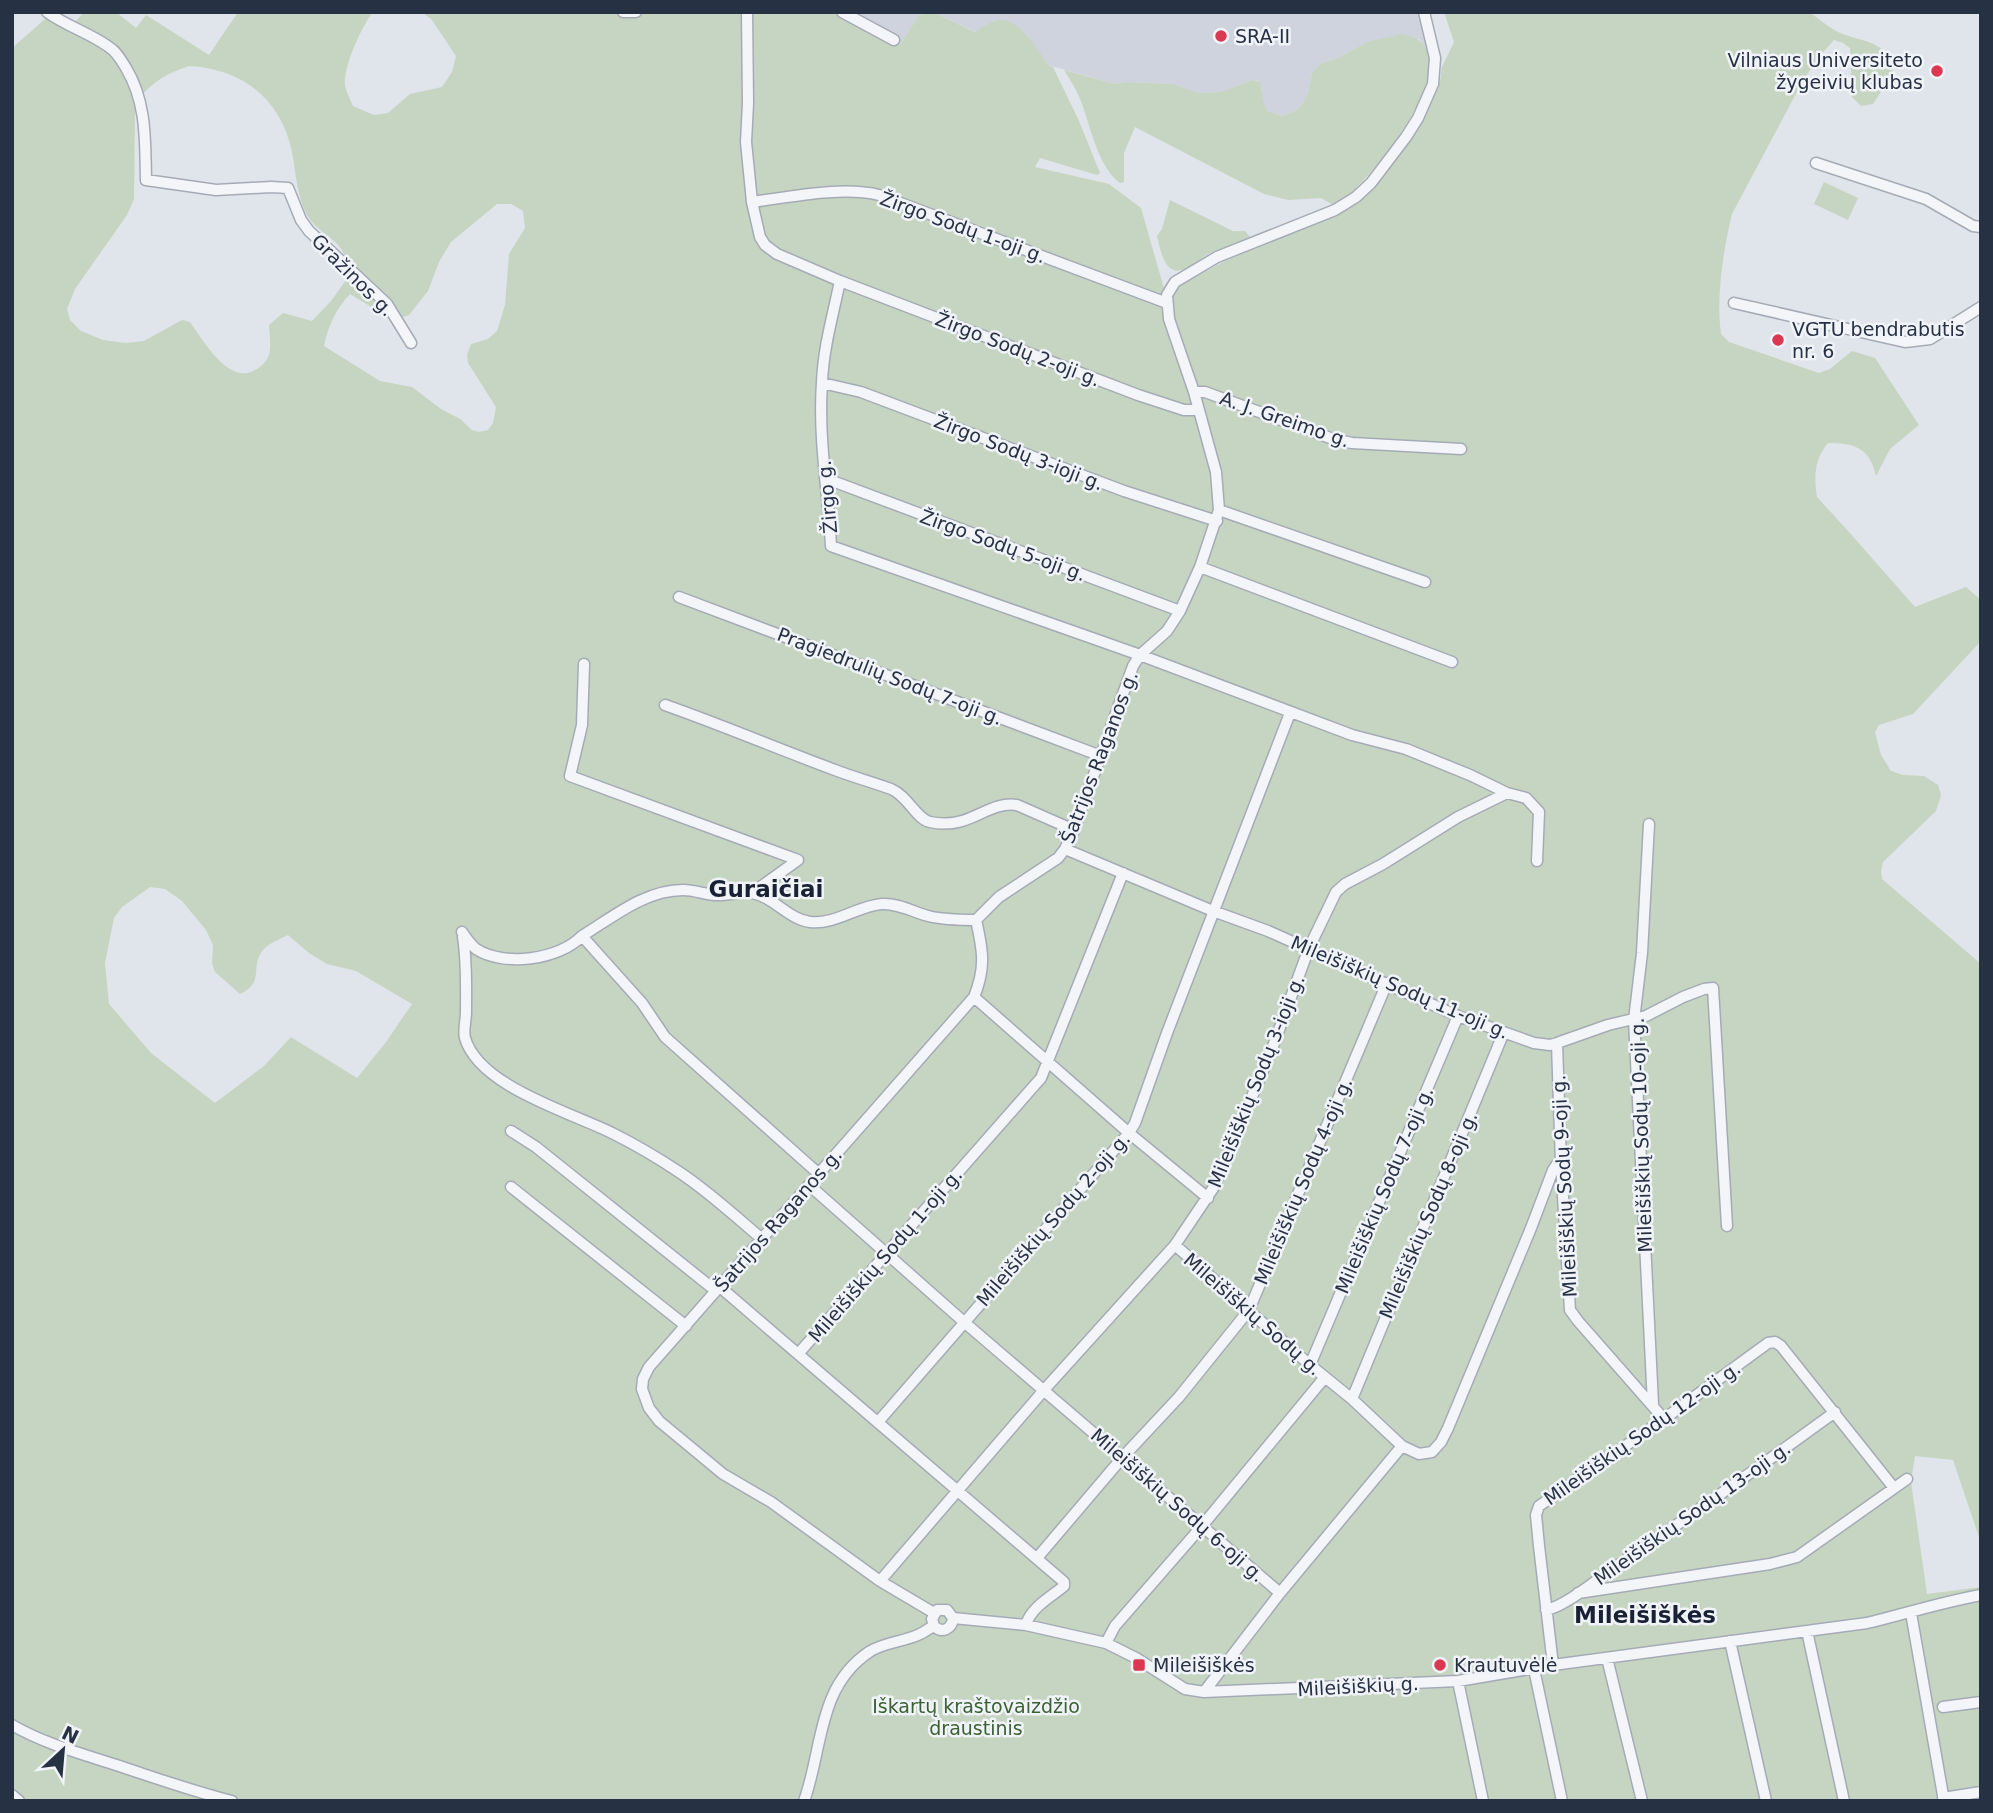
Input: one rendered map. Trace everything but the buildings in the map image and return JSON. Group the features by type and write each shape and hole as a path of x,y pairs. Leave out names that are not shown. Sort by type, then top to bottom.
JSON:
{"street":[{"name":"Gražinos g.","path":"47,12 112,48 126,68 137,92 145,122 146,180 216,190 288,188 301,220 387,304 411,343"},
{"path":"624,12 636,12"},
{"path":"747,12 746,142 752,202 760,237 765,245 777,254 840,281"},
{"path":"842,12 894,40"},
{"path":"1167,303 1167,295 1175,282 1194,270 1217,257 1335,210 1356,197 1371,183 1418,118 1433,85 1435,58 1424,12"},
{"path":"1816,163 1926,199 1973,226 1981,227"},
{"name":"Žirgo Sodų 1-oji g.","path":"752,202 865,191 1167,303"},
{"name":"Žirgo g.","path":"840,281 821,383 822,444 831,546 1140,655 1352,735 1406,750 1507,793 1526,798 1539,812 1537,861"},
{"name":"Žirgo Sodų 2-oji g.","path":"840,281 1138,395 1184,410 1199,410"},
{"name":"Šatrijos Raganos g.","path":"934,1613 880,1581 771,1502 723,1474 659,1421 649,1408 642,1389 643,1379 649,1367 974,997 982,978 983,957 976,920 999,897 1048,866 1065,849 1133,666 1140,655 1167,631 1180,611 1200,567 1218,515 1216,471 1194,391 1169,319 1167,303"},
{"path":"1734,303 1905,342 1930,339 1981,307"},
{"name":"Žirgo Sodų 3-ioji g.","path":"821,383 861,392 1124,491 1218,515 1424,582"},
{"name":"A. J. Greimo g.","path":"1194,391 1205,392 1333,439 1352,443 1461,449"},
{"name":"Žirgo Sodų 5-oji g.","path":"827,479 1180,611"},
{"path":"1200,567 1452,662"},
{"name":"Pragiedrulių Sodų 7-oji g.","path":"679,597 1101,756"},
{"path":"584,664 582,725 570,776 798,860 752,893"},
{"path":"665,705 893,790 907,800 920,818 926,821 961,822 997,806 1010,804 1074,830"},
{"path":"1213,911 1290,713"},
{"path":"1308,948 1331,901 1345,884 1383,864 1458,817 1507,793"},
{"name":"Mileišiškių Sodų 10-oji g.","path":"1649,824 1642,953 1634,1020 1653,1405"},
{"name":"Mileišiškių Sodų 11-oji g.","path":"1065,849 1308,948 1458,1016 1534,1042 1550,1045 1608,1025 1634,1020 1693,993 1713,988 1727,1226"},
{"name":"Mileišiškių Sodų 1-oji g.","path":"1026,1625 1035,1609 1064,1586 1064,1582 956,1492 799,1354 1041,1078 1123,873"},
{"path":"762,1239 676,1170 616,1135 502,1081 486,1069 470,1049 464,1036 466,957 461,932 469,943 483,953 519,959 543,956 574,944 582,936 646,898 684,890 714,895 752,893 809,922 823,922 881,904 931,917 976,920"},
{"name":"Mileišiškių Sodų 2-oji g.","path":"878,1422 1129,1133 1143,1105 1213,911"},
{"path":"582,936 642,1003 665,1037 819,1174"},
{"name":"Mileišiškių Sodų 3-ioji g.","path":"1175,1245 1208,1198 1272,1049 1308,948"},
{"name":"Mileišiškių Sodų 4-oji g.","path":"1037,1558 1122,1458 1179,1397 1249,1310 1387,983"},
{"path":"974,997 1129,1133 1208,1198"},
{"name":"Mileišiškių Sodų 7-oji g.","path":"1310,1365 1458,1016"},
{"name":"Mileišiškių Sodų 8-oji g.","path":"1352,1398 1504,1032"},
{"name":"Mileišiškių Sodų 9-oji g.","path":"1557,1043 1570,1310 1664,1419"},
{"path":"511,1131 536,1147 799,1354"},
{"path":"1280,1593 1402,1446 1419,1454 1426,1454 1432,1452 1441,1442 1553,1170 1557,1164 1561,1164"},
{"name":"Mileišiškių Sodų 6-oji g.","path":"810,1185 964,1322 1280,1593 1204,1692"},
{"path":"511,1187 686,1326"},
{"name":"Mileišiškių Sodų g.","path":"880,1581 1044,1390 1175,1245 1310,1365 1352,1398 1402,1446"},
{"name":"Mileišiškių Sodų 12-oji g.","path":"1553,1665 1536,1515 1539,1506 1768,1343 1775,1342 1781,1346 1835,1412"},
{"path":"1106,1643 1115,1626 1325,1377"},
{"path":"1835,1412 1894,1488"},
{"name":"Mileišiškių Sodų 13-oji g.","path":"1546,1610 1578,1592 1708,1505 1835,1412"},
{"path":"1578,1592 1797,1558 1907,1479"},
{"name":"Mileišiškių g.","path":"953,1618 1026,1625 1106,1643 1136,1658 1185,1689 1204,1692 1458,1681 1553,1665 1867,1623 1911,1613 1950,1600 1981,1595"},
{"path":"944,1609 950,1612 953,1618 952,1625 946,1630 939,1630 932,1619 934,1613 944,1609"},
{"path":"1911,1613 1944,1800 1981,1792"},
{"path":"804,1801 826,1713 844,1677 870,1651 919,1635 934,1626"},
{"path":"1807,1631 1844,1801"},
{"path":"1730,1641 1766,1801"},
{"path":"1607,1658 1642,1801"},
{"path":"1534,1669 1562,1801"},
{"path":"1458,1681 1483,1801"},
{"path":"1944,1707 1981,1702"},
{"path":"12,1725 60,1746 188,1790 232,1801"},
{"path":"12,1795 19,1801"}],"shaded area":[{"path":"837,12 927,12 919,15 900,45"},
{"path":"933,12 1419,12 1426,48 1419,39 1367,42 1338,58 1320,64 1312,73 1307,97 1297,110 1283,116 1267,111 1261,100 1262,89 1259,81 1253,80 1220,92 1199,93 1173,84 1115,84 1048,65 1028,37 1006,21 995,21 976,32"}],"green space":[{"name":"Iškartų kraštovaizdžio draustinis","path":"53,12 75,22 84,12 116,12 136,28 146,15 209,55 238,12 373,12 354,47 345,85 353,106 374,115 388,113 410,94 442,87 452,72 456,56 432,20 422,12 837,12 900,45 919,15 933,12 975,32 992,22 1003,20 1019,28 1048,65 1053,67 1100,173 1097,175 1040,158 1035,167 1109,184 1141,208 1165,292 1174,292 1180,285 1225,261 1334,216 1368,192 1404,148 1440,82 1442,67 1454,42 1444,12 1809,12 1836,31 1879,47 1890,61 1893,73 1873,104 1861,106 1852,97 1850,48 1834,40 1817,59 1800,86 1732,214 1721,274 1719,305 1721,334 1729,342 1819,373 1830,369 1852,351 1875,358 1919,425 1890,449 1876,476 1870,459 1860,449 1846,444 1828,443 1816,468 1817,497 1915,607 1966,587 1981,600 1981,641 1913,714 1879,725 1875,732 1881,755 1891,771 1903,775 1924,776 1938,785 1941,795 1936,811 1883,862 1882,879 1981,964 1981,1543 1953,1460 1915,1456 1911,1482 1927,1594 1981,1587 1981,1801 12,1801 12,48","holes":["189,66 226,73 257,90 269,102 287,133 299,193 307,215 342,250 349,276 312,321 283,313 269,325 268,357 260,367 244,373 225,366 190,322 182,320 144,341 126,343 103,340 81,331 70,320 67,309 75,289 127,215 134,199 135,104 159,80","497,204 511,204 523,211 525,228 509,254 505,305 497,331 488,339 471,344 467,355 468,363 496,407 493,423 488,430 479,432 472,430 412,387 380,381 324,346 333,318 350,294 393,320 409,315 428,291 439,262 451,242","150,887 165,889 182,901 206,930 213,945 212,963 215,972 240,994 253,984 263,950 288,935 327,964 356,971 412,1004 357,1078 291,1037 264,1066 215,1103 151,1053 109,1004 105,963 114,918 122,907"]},
{"path":"1401,34 1419,40 1429,56 1428,75 1421,96 1410,118 1380,161 1353,191 1333,205 1321,198 1288,200 1264,194 1135,127 1124,153 1124,182 1120,183 1101,158 1080,100 1064,70 1115,84 1173,84 1199,93 1220,92 1253,80 1260,82 1267,111 1283,116 1297,110 1307,97 1312,73 1320,64 1338,58 1367,42"},
{"path":"1824,182 1858,198 1848,220 1814,204"},
{"path":"1170,200 1233,231 1245,231 1250,237 1208,254 1187,268 1178,271 1172,269 1164,261 1157,236 1162,229"}],"place":[{"name":"SRA-II","path":"1221,36"},
{"name":"Vilniaus Universiteto žygeivių klubas","path":"1937,71"},
{"name":"VGTU bendrabutis nr. 6","path":"1778,340"},
{"name":"Mileišiškės","path":"1139,1665"},
{"name":"Krautuvėlė","path":"1440,1665"}],"district":[{"name":"Guraičiai","path":"766,889"},
{"name":"Mileišiškės","path":"1645,1615"}]}
